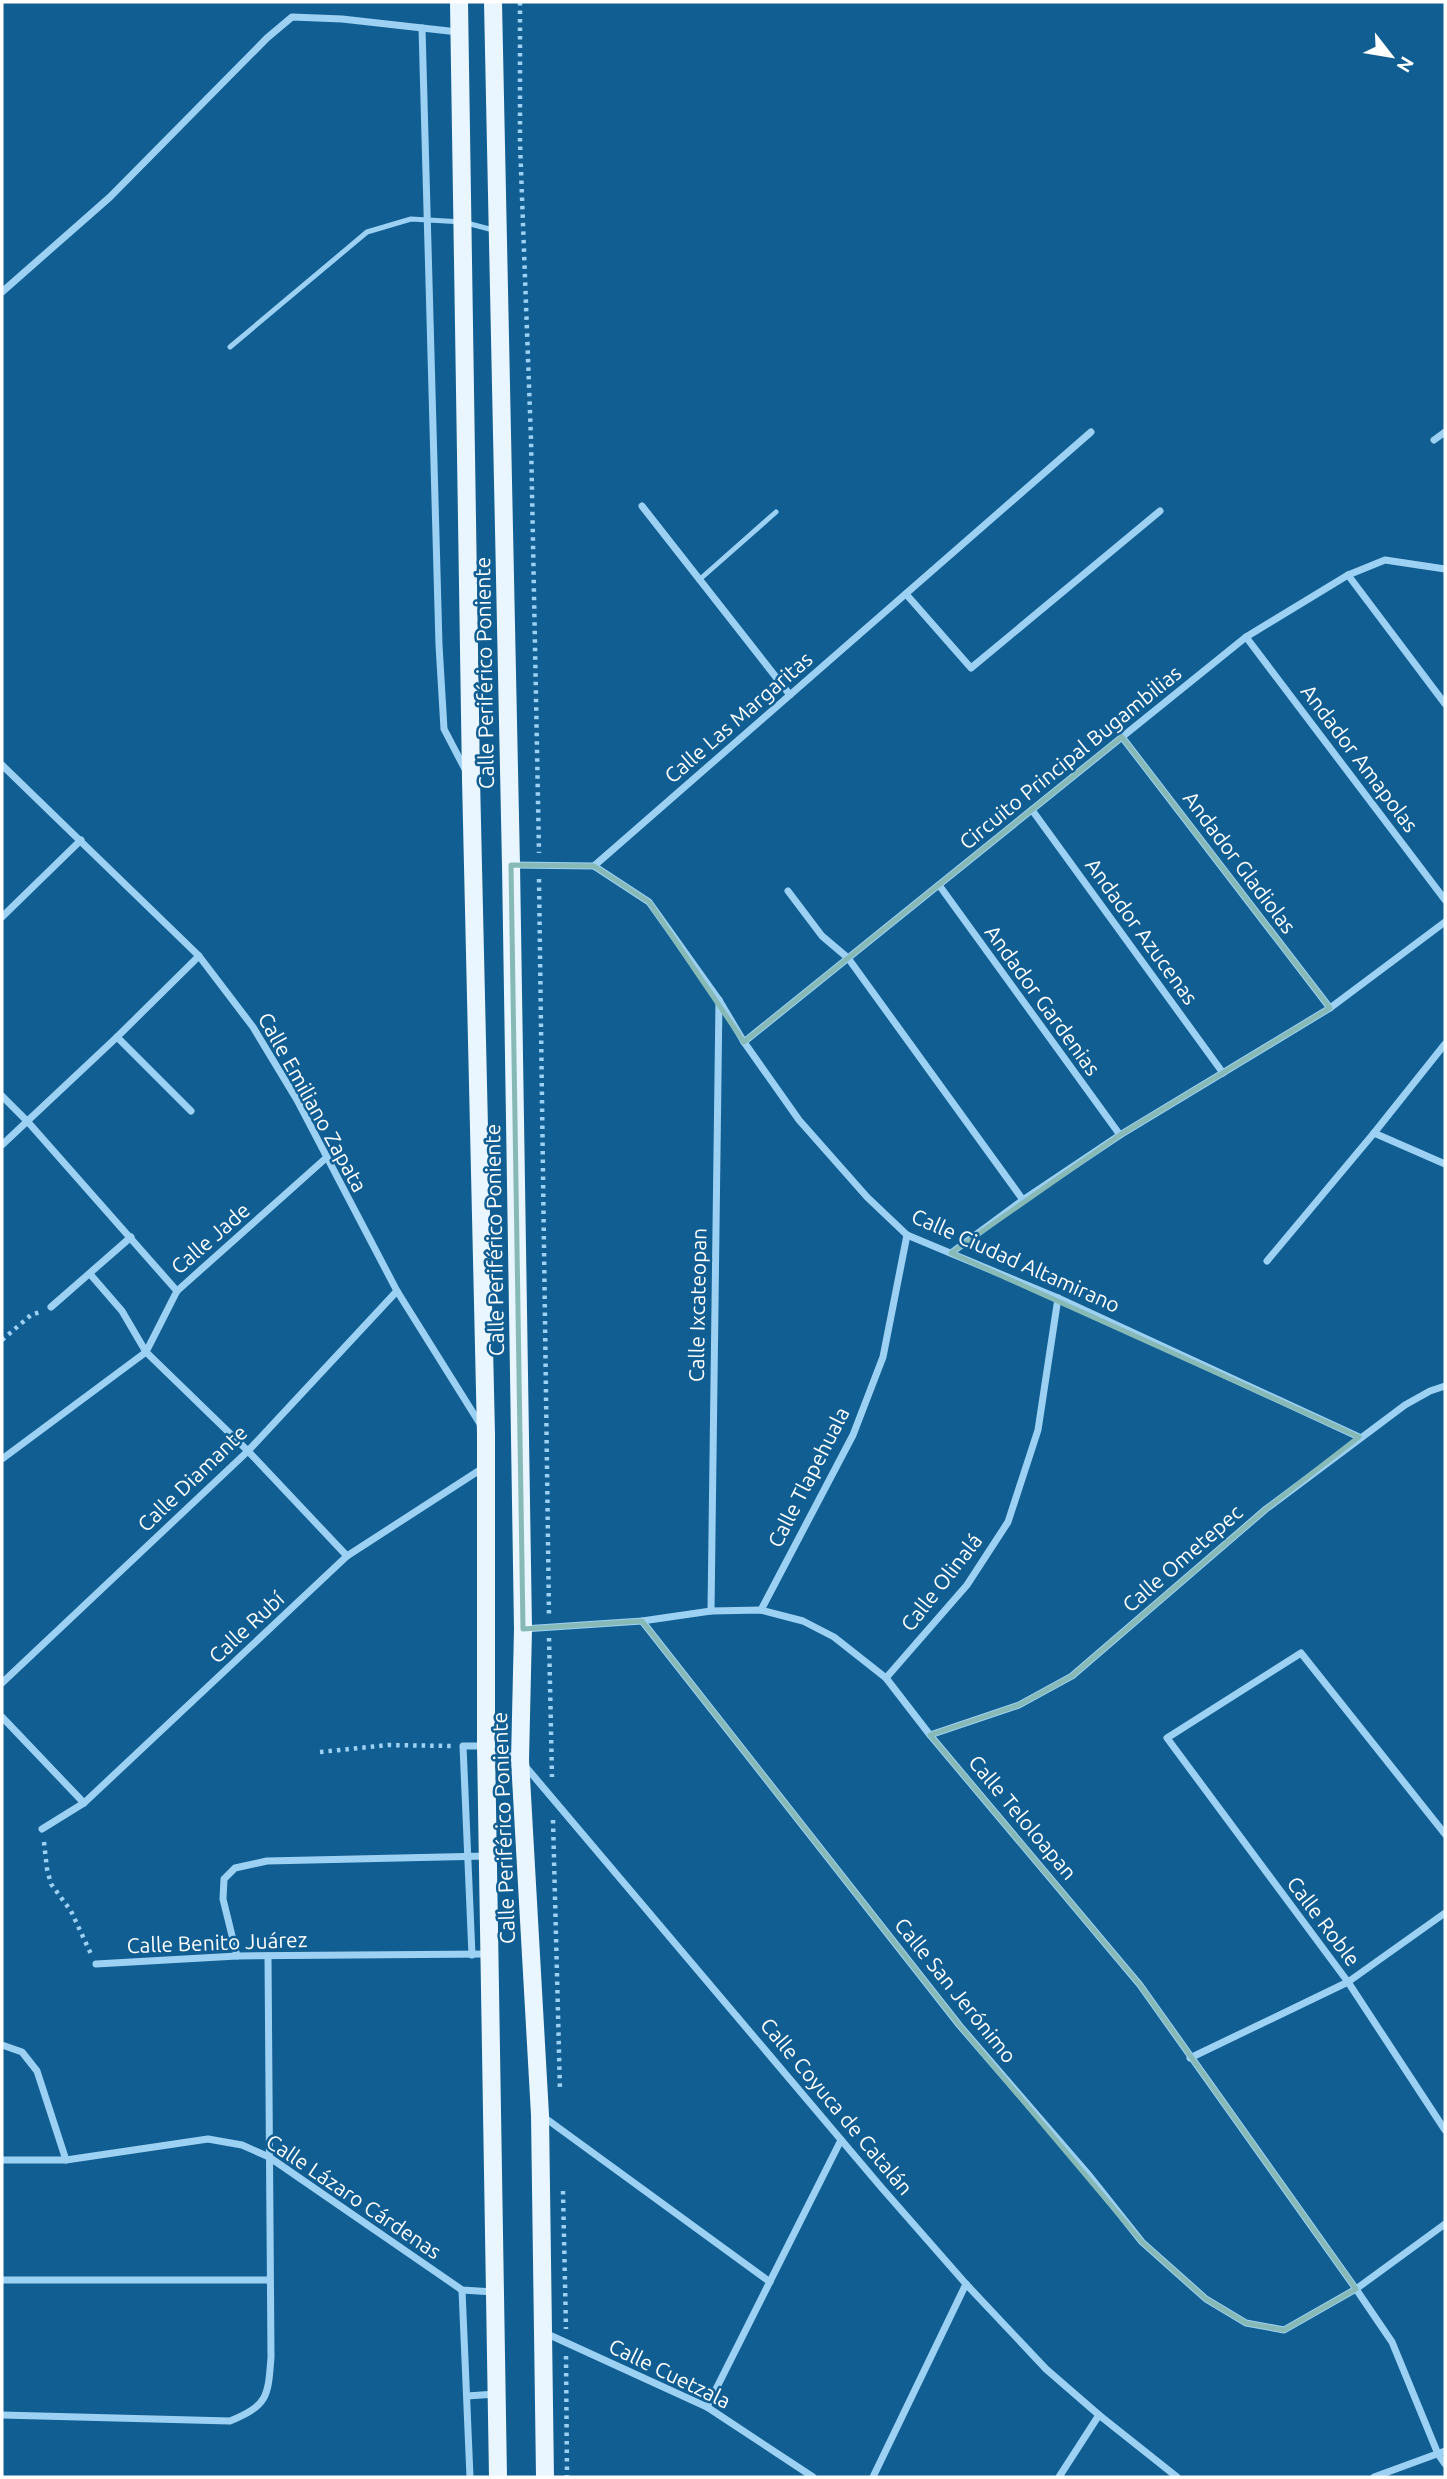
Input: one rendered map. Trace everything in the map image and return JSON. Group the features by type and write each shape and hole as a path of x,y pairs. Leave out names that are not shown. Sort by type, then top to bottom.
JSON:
{"main road":[{"name":"Calle Periférico Poniente","path":"459,2 471,779 486,1434 488,1856 480,1954 494,2292 498,2477"},
{"name":"Calle Periférico Poniente","path":"493,2 511,864 523,1629 520,1760 540,2115 545,2477"}],"street":[{"path":"2,292 110,197 267,38 292,17 342,19 459,33"},
{"path":"422,28 435,546 444,729 471,779"},
{"name":"Calle Las Margaritas","path":"594,866 1091,432"},
{"path":"1434,440 1445,432"},
{"path":"642,506 790,695"},
{"path":"906,594 971,668 1160,511"},
{"name":"Circuito Principal Bugambilias","path":"744,1042 1247,637 1348,575 1385,560 1445,569"},
{"path":"1348,575 1445,704"},
{"name":"Andador Amapolas","path":"1247,637 1445,900"},
{"name":"Andador Gladiolas","path":"1122,737 1330,1008"},
{"name":"Calle Emiliano Zapata","path":"2,765 199,956 253,1027 297,1100 397,1291 486,1434"},
{"name":"Andador Azucenas","path":"1032,810 1223,1073"},
{"path":"2,917 82,840"},
{"path":"511,864 594,866"},
{"name":"Calle Ciudad Altamirano","path":"594,866 649,902 719,1000 744,1042 799,1120 867,1197 907,1235 1058,1298 1359,1437"},
{"name":"Andador Gardenias","path":"939,885 1120,1135"},
{"path":"788,891 822,936 848,958 1023,1200"},
{"path":"951,1253 1023,1200 1120,1135 1330,1008 1445,922"},
{"path":"2,1145 199,956"},
{"name":"Calle Ixcateopan","path":"711,1611 719,1000"},
{"path":"117,1037 191,1111"},
{"path":"1267,1261 1445,1044"},
{"path":"2,1096 177,1290"},
{"path":"1374,1133 1445,1164"},
{"name":"Calle Jade","path":"2,1459 146,1352 177,1290 326,1158"},
{"name":"Calle Tlapehuala","path":"761,1610 853,1435 883,1357 907,1235"},
{"path":"51,1307 131,1237"},
{"path":"90,1274 122,1311 146,1352 247,1451 348,1556"},
{"name":"Calle Diamante","path":"2,1683 247,1451 397,1291"},
{"name":"Calle Olinalá","path":"886,1678 967,1585 1008,1522 1038,1430 1058,1298"},
{"name":"Calle Ometepec","path":"930,1735 1019,1705 1072,1676 1256,1517 1359,1437 1405,1405 1430,1391 1445,1387"},
{"name":"Calle Rubí","path":"43,1829 85,1803 348,1556 486,1465"},
{"name":"Calle Teloloapan","path":"523,1629 642,1621 711,1611 761,1610 803,1621 834,1637 886,1678 930,1735 1132,1975 1356,2289 1392,2342 1442,2452 1445,2465"},
{"name":"Calle San Jerónimo","path":"642,1621 960,2026 1088,2174 1142,2242 1206,2300 1246,2323 1284,2330 1356,2289"},
{"name":"Calle Roble","path":"1445,1834 1301,1653 1167,1738 1348,1982 1445,2130"},
{"path":"2,1717 85,1803"},
{"path":"480,1954 468,1856 463,1746 486,1746"},
{"name":"Calle Coyuca de Catalán","path":"486,1746 520,1760 841,2140 966,2284 1046,2369 1177,2477"},
{"path":"237,1956 223,1899 224,1879 235,1868 267,1861 488,1856"},
{"path":"1190,2059 1348,1982 1445,1913"},
{"name":"Calle Benito Juárez","path":"96,1964 237,1956 480,1954"},
{"path":"2,2415 230,2421 254,2411 268,2391 271,2357 268,1956"},
{"path":"2,2045 22,2052 37,2071 66,2161"},
{"path":"540,2115 770,2282"},
{"name":"Calle Lázaro Cárdenas","path":"2,2160 66,2161 208,2139 242,2145 269,2157 462,2290"},
{"path":"707,2407 841,2140"},
{"path":"1356,2289 1445,2224"},
{"path":"2,2280 269,2280"},
{"path":"873,2477 966,2284"},
{"path":"470,2477 462,2290 494,2292"},
{"name":"Calle Cuetzala","path":"543,2331 707,2407 813,2477"},
{"path":"467,2396 496,2393"},
{"path":"1059,2477 1099,2415"},
{"path":"1374,2477 1442,2452"}],"lane":[{"path":"230,347 367,232 411,219 427,218 463,222 496,230"},
{"path":"699,580 776,512"}],"path":[{"path":"520,2 520,143 531,425 539,865 549,1627 562,2130"},
{"path":"2,1340 31,1315 51,1307"},
{"path":"320,1752 388,1745 463,1746"},
{"path":"43,1829 51,1884 71,1911 96,1964"},
{"path":"563,2183 567,2477"}],"highlighted area":[{"path":"1122,737 1330,1008 1120,1135 951,1253 1359,1437 1266,1509 1072,1676 1019,1705 930,1735 1140,1985 1356,2289 1284,2330 1246,2323 1206,2299 1142,2242 960,2026 642,1621 523,1629 511,865 594,866 649,902 744,1042"}]}
